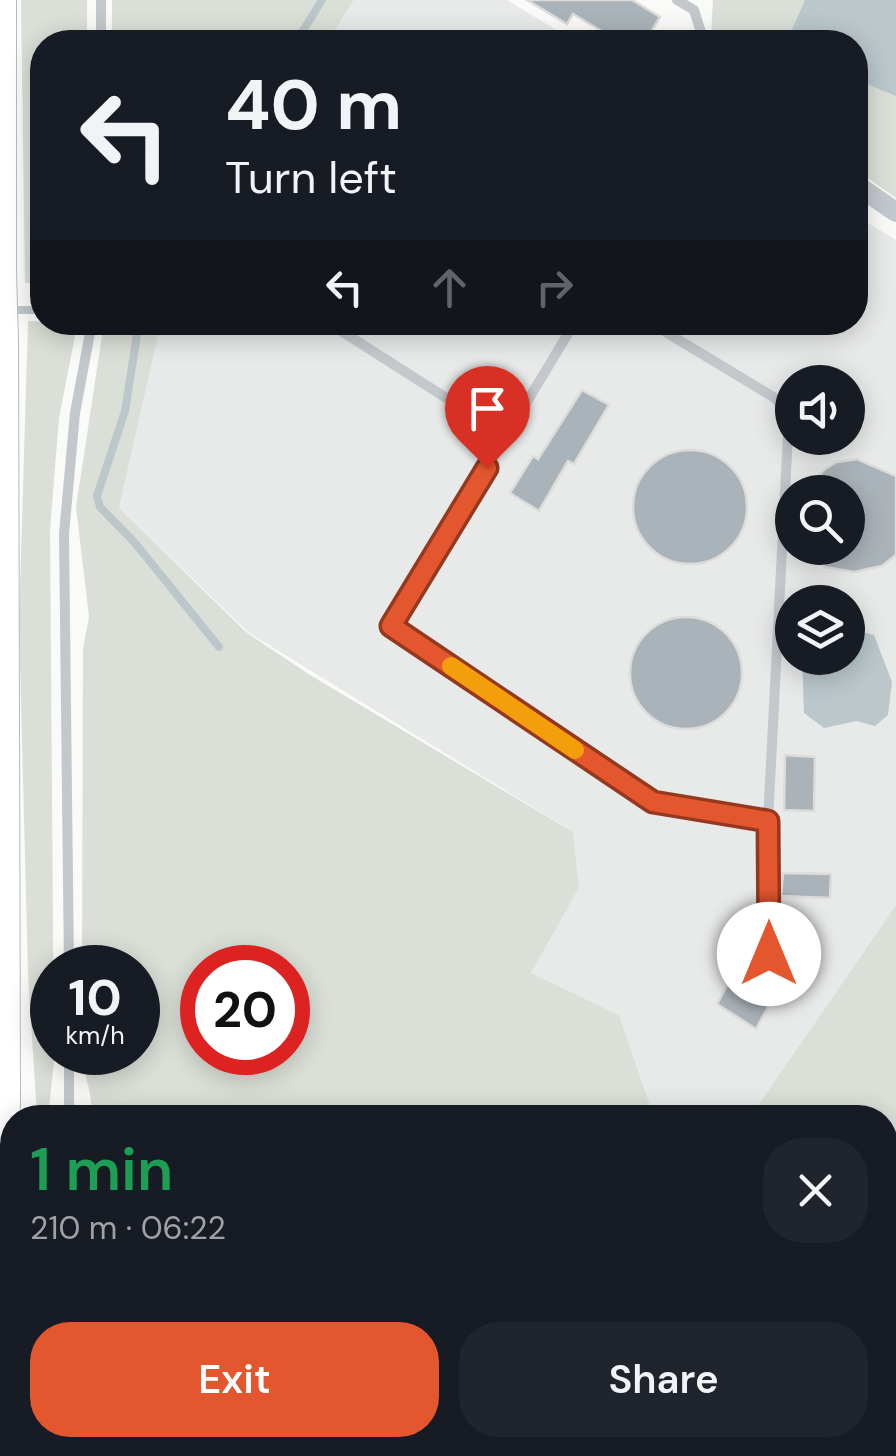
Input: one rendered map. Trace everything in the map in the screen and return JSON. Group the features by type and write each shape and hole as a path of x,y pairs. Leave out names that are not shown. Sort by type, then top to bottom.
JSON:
{"main road":[{"path":"1,0 5,1105"}],"street":[{"path":"868,193 896,212"}],"lane":[{"path":"101,0 101,30"},
{"path":"678,0 694,10 700,30"},
{"path":"69,945 64,534 75,414 90,335"},
{"path":"347,335 506,436"},
{"path":"567,335 391,626 653,802 768,821"},
{"path":"671,335 775,398 789,415 768,821 769,954"},
{"path":"69,1105 70,1075"}],"shaded area":[{"path":"21,0 87,0 87,30 30,30 30,283 25,283"},
{"path":"112,0 354,0 335,30 112,30"},
{"path":"354,0 507,0 556,30 335,30"},
{"path":"713,0 896,0 896,198 868,178 868,30 711,30"},
{"path":"805,0 896,0 896,96 868,84 868,30 792,30"},
{"path":"868,223 896,240 896,905 758,1105 650,1105 619,1015 531,973 579,888 573,832 248,632 119,508 158,335 868,335"},
{"path":"28,321 30,335 75,336 59,418 50,530 53,945 30,945 30,1006 19,623"},
{"path":"102,335 158,335 119,508 246,632 310,675 573,832 579,888 531,973 619,1015 650,1105 91,1105 85,1075 160,1075 160,945 82,945 83,649 89,617 76,507"},
{"path":"865,633 874,635 892,682 888,715 875,726 856,721 824,728 804,713 803,675 865,675"},
{"path":"896,905 896,1105 758,1105"},
{"path":"34,1075 53,1075 49,1105 36,1105"}],"building":[{"path":"527,0 632,0 660,17 652,30 600,30 573,14 567,24"},
{"path":"582,390 609,405 574,464 568,461 539,511 510,493 533,456 538,459"},
{"path":"690,450 712,454 730,467 743,485 747,507 743,529 730,547 712,560 690,564 668,560 650,547 637,529 633,507 637,485 650,467 668,454"},
{"path":"857,459 896,476 896,555 882,566 854,572 823,565 865,565 865,475 820,475 837,462"},
{"path":"686,617 707,621 726,633 738,652 742,673 738,694 726,713 707,725 686,729 665,725 646,713 634,694 630,673 634,652 646,633 665,621"},
{"path":"785,755 815,757 814,811 784,810"},
{"path":"783,873 831,874 830,898 781,896"},
{"path":"735,971 775,994 756,1029 717,1004"}],"waterway":[{"path":"303,30 322,0"},
{"path":"7,310 30,310"},
{"path":"137,335 125,411 97,496 100,507 135,543 219,647"}],"slow traffic":[{"path":"451,666 575,750"}],"route":[{"path":"487,468 391,626 653,802 768,821 769,954"}]}
